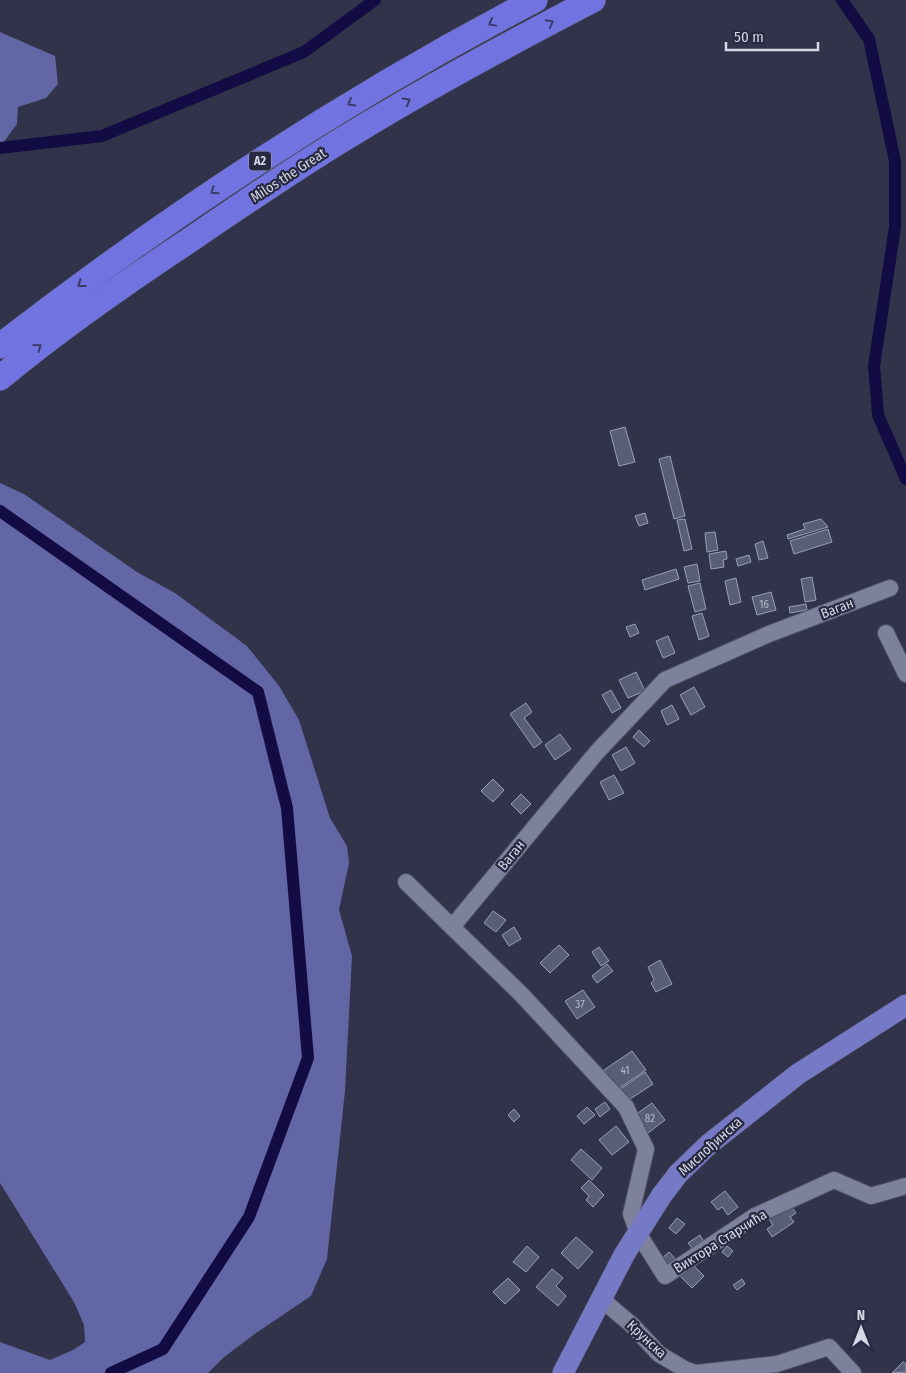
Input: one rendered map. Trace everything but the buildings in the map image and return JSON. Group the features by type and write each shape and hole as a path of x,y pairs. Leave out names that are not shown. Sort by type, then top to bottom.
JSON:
{"highway":[{"name":"Milos the Great","path":"0,346 112,261 240,173 401,74 535,0"},
{"name":"Milos the Great","path":"0,378 25,357 113,292 256,195 436,84 593,0"}],"main road":[{"name":"Мислођинска","path":"563,1373 624,1255 678,1174 708,1145 798,1074 906,1005"}],"street":[{"name":"Ваган","path":"452,928 597,752 665,680 769,634 890,588"},
{"path":"886,633 906,674"},
{"path":"406,882 521,994 626,1107 646,1148 631,1214 638,1233"},
{"name":"Виктора Старчића","path":"638,1233 665,1276 755,1216 834,1180 871,1196 906,1186"},
{"name":"Крунска","path":"601,1298 632,1324 659,1354 686,1370 696,1373 777,1364 829,1347 853,1373"}],"shaded area":[{"path":"0,32 55,56 58,84 46,98 18,107 17,124 0,147"},
{"path":"0,483 24,494 137,572 175,593 247,646 279,686 299,720 330,818 347,846 349,863 339,910 352,956 345,1091 327,1259 311,1296 256,1333 223,1358 208,1373 0,1373 0,1342 50,1360 73,1350 85,1342 84,1325 74,1302 0,1183"}],"waterway":[{"path":"0,148 102,136 304,52 375,0"},
{"path":"842,0 869,39 895,161 895,227 874,366 878,415 906,479"},
{"path":"0,511 258,692 287,808 308,1058 249,1217 163,1349 111,1373"}]}
